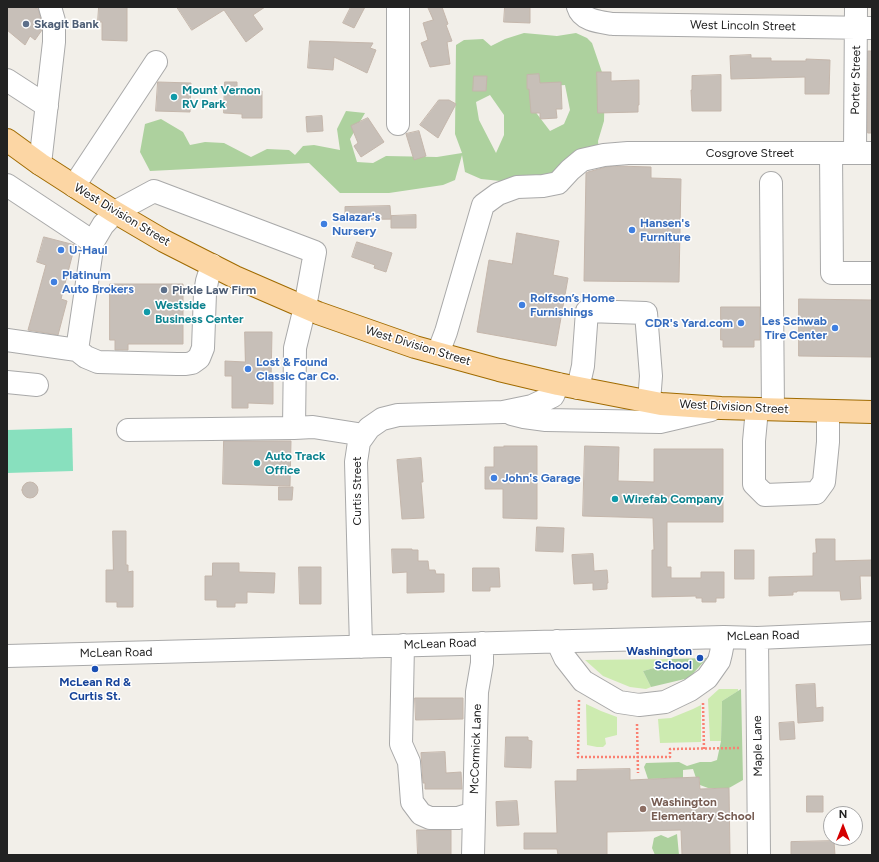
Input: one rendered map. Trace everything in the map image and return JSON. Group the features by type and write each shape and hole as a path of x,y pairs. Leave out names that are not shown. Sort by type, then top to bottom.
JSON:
{"main road":[{"name":"West Division Street","path":"7,140 74,186 164,241 235,277 318,313 415,347 499,370 568,386 661,404 721,408 872,412"}],"street":[{"path":"40,164 54,42 54,21 50,7"},
{"path":"398,7 398,124"},
{"name":"West Lincoln Street","path":"578,7 579,11 583,15 594,20 613,24 862,21"},
{"name":"Porter Street","path":"862,21 863,153"},
{"path":"74,186 156,62"},
{"path":"7,80 47,106"},
{"name":"Cosgrove Street","path":"438,353 446,332 483,206 498,194 517,187 543,186 558,183 582,160 604,155 628,153 863,153"},
{"path":"832,153 832,273 872,273"},
{"path":"771,183 765,409 754,441 754,484 765,495 816,493 824,482 828,442 828,411"},
{"path":"7,185 93,242"},
{"path":"76,350 93,242 103,225 115,212 154,191 315,252 305,307 295,348 294,428"},
{"path":"7,340 76,350 86,357 98,362 192,363 196,361 201,354 205,293 212,265"},
{"path":"568,386 583,366 587,311 646,313 651,376 649,402"},
{"path":"7,382 37,385"},
{"name":"Curtis Street","path":"361,647 356,462 359,442 369,428 382,419 398,415 503,412 532,406 553,396 568,386"},
{"name":"Curtis Street","path":"503,412 546,420 660,422 721,408"},
{"path":"128,430 314,427 364,435"},
{"name":"McLean Road","path":"7,656 361,647 482,642 724,637 757,638 872,633"},
{"path":"557,641 565,658 583,681 619,702 639,705 665,702 690,690 707,678 719,661 722,653 724,637"},
{"name":"Maple Lane","path":"757,638 759,855"},
{"name":"McCormick Lane","path":"473,855 478,692 482,663 482,642"},
{"path":"403,645 401,744 409,762 412,802 421,814 430,818 458,818 474,813"}],"path":[{"path":"583,699 579,697 578,757 670,757 670,749 742,748"},
{"path":"696,703 703,699 704,749"},
{"path":"637,717 638,773"}],"green space":[{"path":"524,33 557,36 576,33 587,38 592,43 605,81 604,121 598,141 600,161 520,183 481,179 465,172 462,155 455,180 443,185 389,193 340,193 309,163 150,171 140,152 145,124 161,119 183,132 190,145 205,142 224,143 251,157 267,149 289,150 295,155 303,146 314,145 340,150 337,129 346,111 365,113 350,139 357,162 373,163 386,156 437,157 462,153 455,134 456,45 464,40 483,39 491,46 505,39","holes":["565,85 570,110 564,124 550,131 531,106 534,87","490,95 504,115 504,135 496,153 479,120 476,102"]},
{"path":"72,428 73,471 7,473 7,430"},
{"path":"707,658 689,678 651,687 643,671 654,668 672,659"},
{"path":"672,659 654,668 643,671 651,687 646,689 630,687 603,676 585,660"},
{"path":"719,689 738,689 738,691 722,701 721,741 710,741 708,699"},
{"path":"741,689 743,780 729,788 708,788 700,785 699,778 696,778 693,769 683,770 683,778 648,779 644,767 646,763 679,762 687,766 700,762 711,762 717,760 721,741 722,701"},
{"path":"586,704 617,717 617,735 605,738 606,744 603,747 587,745"},
{"path":"701,705 701,742 660,743 658,719 671,718"},
{"path":"677,834 679,855 655,855 652,848 654,838 661,835 668,838"}],"building":[{"name":"Skagit Bank","path":"7,7 34,7 38,9 42,23 42,30 35,40 30,36 25,45 7,30"},
{"path":"99,7 127,7 127,41 102,40 102,22 98,22"},
{"path":"177,7 265,7 253,15 263,29 246,42 224,10 192,30"},
{"path":"351,7 365,7 354,28 343,23"},
{"path":"428,7 442,7 448,24 446,25 452,41 447,42 450,64 430,67 421,43 428,40 423,23 433,20"},
{"path":"505,7 530,7 530,23 504,22"},
{"path":"310,41 373,43 370,48 376,50 367,73 334,57 333,70 308,68"},
{"path":"868,51 872,51 872,133 868,133"},
{"path":"751,55 751,58 771,58 771,61 806,61 806,59 830,60 829,94 805,94 805,77 731,79 730,56"},
{"path":"597,72 611,72 611,81 639,80 638,112 598,113"},
{"path":"539,74 540,83 561,82 562,109 556,109 557,118 540,119 540,113 531,113 529,89 527,89 527,75"},
{"path":"721,75 721,111 692,111 692,76"},
{"path":"474,76 487,76 486,91 473,91"},
{"name":"Mount Vernon RV Park","path":"158,82 191,83 190,112 156,111"},
{"path":"225,82 237,82 237,90 262,91 262,118 242,118 242,114 224,113"},
{"path":"439,100 449,100 456,104 438,138 420,125"},
{"path":"322,116 323,131 307,132 306,117"},
{"path":"368,118 384,142 361,157 354,146 358,143 351,126"},
{"path":"419,131 426,156 414,160 406,134"},
{"name":"Hansen's Furniture","path":"606,167 651,167 651,178 681,179 679,282 584,281 586,173"},
{"path":"390,206 391,219 345,220 345,207"},
{"path":"416,215 416,228 391,228 391,216"},
{"name":"Rolfson’s Home Furnishings","path":"517,233 559,241 553,275 568,278 556,346 477,332 489,260 512,264"},
{"name":"Platinum Auto Brokers","path":"44,237 75,245 61,299 67,301 58,335 28,330 46,265 37,262"},
{"path":"357,242 392,253 386,272 374,268 375,265 352,257"},
{"name":"Westside Business Center","path":"110,284 183,284 183,344 128,344 128,350 115,350 115,340 110,340"},
{"name":"Les Schwab Tire Center","path":"799,299 872,300 872,357 799,356"},
{"name":"CDR's Yard.com","path":"721,307 760,307 760,340 754,340 754,347 723,347 723,340 721,340"},
{"name":"Lost & Found Classic Car Co.","path":"245,332 272,332 271,382 273,382 273,404 248,403 248,408 232,408 232,376 225,376 225,361 245,362"},
{"name":"Auto Track Office","path":"224,441 291,441 290,486 223,484"},
{"path":"537,446 537,519 503,518 503,489 485,489 485,467 494,467 494,447"},
{"path":"585,446 619,447 618,481 654,482 654,449 723,449 723,522 667,522 667,567 671,567 671,578 701,578 701,572 724,572 724,598 716,598 716,602 702,602 702,598 696,598 696,596 652,597 652,550 654,550 653,518 583,516"},
{"path":"421,458 424,518 402,519 397,460"},
{"path":"27,482 33,482 38,487 36,496 33,498 27,498 22,493 22,487"},
{"path":"279,487 293,487 292,500 279,500"},
{"path":"537,527 564,528 563,552 536,551"},
{"path":"113,531 126,531 126,565 128,565 128,572 133,571 133,607 117,607 117,602 106,602 106,570 113,570"},
{"path":"816,539 835,539 835,561 872,560 872,576 860,576 861,599 841,600 840,591 797,591 793,592 793,595 769,596 769,577 813,576 813,553 816,553"},
{"path":"392,549 418,550 418,561 428,561 429,570 435,570 436,574 444,574 444,592 407,593 407,572 393,573"},
{"path":"735,550 754,550 754,579 735,579"},
{"path":"593,554 594,571 607,570 607,589 593,590 593,583 574,584 572,555"},
{"path":"213,563 239,563 239,572 275,573 274,593 247,592 247,603 235,603 235,607 217,607 217,600 205,600 205,576 212,576"},
{"path":"299,567 321,567 321,604 300,604"},
{"path":"473,568 499,568 500,587 490,587 490,591 473,591"},
{"path":"815,684 816,708 823,707 823,721 798,723 796,685"},
{"path":"415,698 463,698 463,719 416,720"},
{"path":"794,722 795,739 780,740 779,723"},
{"path":"506,737 528,737 528,740 532,741 531,768 505,767"},
{"path":"445,752 446,773 461,772 462,789 425,789 425,783 423,783 421,753"},
{"name":"Washington Elementary School","path":"630,769 630,780 699,777 700,789 729,788 730,855 682,855 681,830 607,832 607,855 558,855 557,849 524,849 524,833 557,833 555,781 577,781 577,770"},
{"path":"807,796 823,796 823,812 807,812"},
{"path":"517,801 519,825 497,826 496,802"},
{"path":"417,830 451,830 451,855 418,855"},
{"path":"823,841 823,846 834,846 835,855 791,855 791,842"}],"place":[{"name":"Skagit Bank","path":"26,24"},
{"name":"Mount Vernon RV Park","path":"174,97"},
{"name":"Salazar's Nursery","path":"324,224"},
{"name":"Hansen's Furniture","path":"632,230"},
{"name":"U-Haul","path":"61,250"},
{"name":"Platinum Auto Brokers","path":"54,282"},
{"name":"Pirkle Law Firm","path":"164,290"},
{"name":"Rolfson’s Home Furnishings","path":"522,305"},
{"name":"Westside Business Center","path":"147,312"},
{"name":"CDR's Yard.com","path":"741,323"},
{"name":"Les Schwab Tire Center","path":"835,328"},
{"name":"Lost & Found Classic Car Co.","path":"248,369"},
{"name":"Auto Track Office","path":"257,463"},
{"name":"John's Garage","path":"494,478"},
{"name":"Wirefab Company","path":"615,499"},
{"name":"Washington School","path":"700,658"},
{"name":"McLean Rd & Curtis St.","path":"95,669"},
{"name":"Washington Elementary School","path":"643,809"}]}
